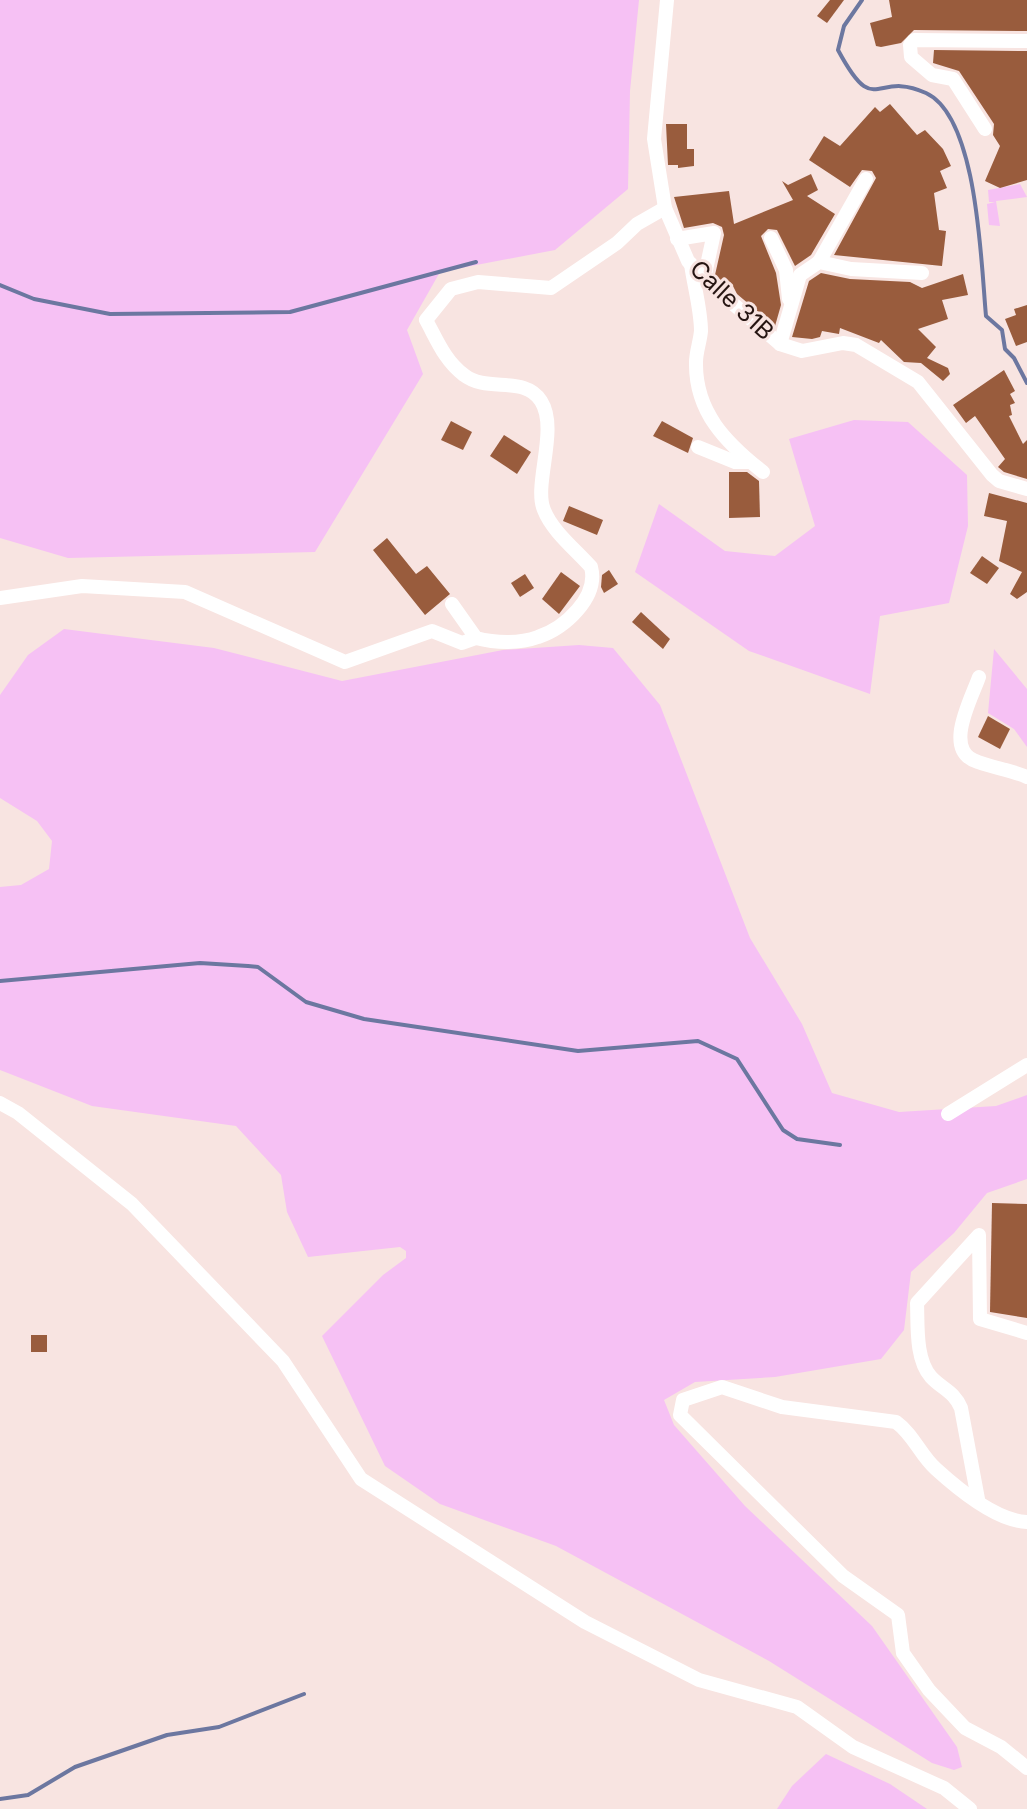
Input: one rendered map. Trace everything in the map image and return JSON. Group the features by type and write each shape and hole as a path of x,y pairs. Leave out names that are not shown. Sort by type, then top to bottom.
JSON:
{"street":[{"name":"Calle 31B","path":"667,0 654,139 665,208 691,264 704,279 780,344 802,351 843,343 869,351 918,382 999,481 1027,489"},
{"path":"985,129 953,79 932,75 911,57 910,45 914,40 1027,41"},
{"path":"780,344 789,304 800,275 819,262 866,179"},
{"path":"0,598 82,586 185,592 345,662 432,631 462,643 476,638 495,643 537,638 551,631 572,616 588,596 593,574 591,567 544,511 540,494 547,442 544,406 527,388 484,386 464,376 447,359 426,320 451,289 478,282 551,288 617,243 637,224 665,208"},
{"path":"677,239 714,233 704,279"},
{"path":"771,238 786,270 789,304"},
{"path":"819,262 851,269 922,273"},
{"path":"691,264 701,331 696,360 698,390 712,424 757,467 698,447"},
{"path":"452,604 476,638"},
{"path":"979,677 959,735 961,748 975,762 1006,768 1027,777"},
{"path":"948,1114 1027,1065"},
{"path":"0,1103 18,1113 132,1204 283,1361 361,1479 585,1622 699,1680 797,1707 853,1747 944,1788 970,1809"},
{"path":"978,1499 961,1408 955,1395 929,1376 920,1351 917,1303 979,1235 980,1319 1027,1333"},
{"path":"1027,1522 1005,1518 935,1468 911,1433 896,1422 782,1407 722,1387 683,1400 680,1415 843,1576 898,1615 903,1653 929,1690 965,1728 1001,1747 1027,1768"}],"shaded area":[{"path":"0,0 639,0 630,91 628,189 555,250 440,272 407,330 423,374 315,552 68,558 0,538"},
{"path":"1020,184 1027,197 996,201 1000,226 989,225 987,204 995,202 989,202 988,190"},
{"path":"854,420 908,422 967,475 968,526 949,603 880,616 870,694 749,651 635,572 659,504 725,551 775,556 815,526 789,439"},
{"path":"64,629 214,648 342,681 503,650 579,645 613,648 660,705 750,938 802,1024 832,1093 899,1112 996,1106 1027,1095 1027,1179 987,1193 954,1233 911,1272 904,1330 881,1359 775,1377 695,1382 664,1400 674,1425 745,1506 872,1626 957,1747 962,1767 954,1770 932,1763 769,1661 556,1546 440,1504 385,1466 322,1336 383,1275 406,1258 406,1251 400,1247 308,1257 287,1212 281,1175 236,1126 92,1106 0,1070 0,887 21,885 49,869 52,841 37,821 0,798 0,695 28,655"},
{"path":"994,649 1027,689 1027,747 1014,729 988,713"},
{"path":"826,1754 890,1784 927,1809 777,1809 792,1786"}],"building":[{"path":"830,0 844,0 827,23 817,16"},
{"path":"889,0 1027,0 1027,31 914,30 901,43 876,46 870,23 892,17"},
{"path":"934,50 1027,51 1027,180 1000,188 985,181 1000,146 993,135 994,124 959,71 933,63"},
{"path":"890,104 917,135 925,130 943,149 951,166 940,171 947,188 934,193 939,230 946,231 942,266 834,255 876,178 872,171 862,170 850,187 809,160 824,136 840,146 875,107 880,112"},
{"path":"666,124 687,124 687,149 694,149 694,166 678,168 678,165 668,165"},
{"path":"811,174 818,190 807,196 835,214 811,255 795,266 777,230 768,229 761,236 776,273 781,305 775,326 737,294 732,284 728,286 715,275 724,235 722,227 713,223 684,228 674,197 729,191 734,224 793,200 782,181 788,185"},
{"path":"821,273 850,279 910,282 922,288 963,274 968,295 942,300 948,319 918,329 936,347 927,358 948,368 950,374 943,381 921,363 904,362 881,340 879,343 840,328 839,334 822,331 820,337 812,339 792,337 809,281"},
{"path":"1027,305 1027,342 1016,346 1005,319 1016,315 1014,309"},
{"path":"1004,370 1015,391 1010,394 1015,403 1010,405 1012,415 1009,416 1023,444 1027,440 1027,479 998,467 1005,459 975,416 966,423 953,405"},
{"path":"451,421 472,432 463,450 441,440"},
{"path":"662,421 693,438 688,453 653,436"},
{"path":"504,435 531,452 517,474 490,456"},
{"path":"729,472 747,472 759,481 760,517 729,518"},
{"path":"989,493 1027,503 1027,592 1017,599 1010,594 1022,572 999,561 1007,521 984,516"},
{"path":"569,506 603,520 597,535 563,521"},
{"path":"387,538 416,574 427,566 450,594 425,615 373,550"},
{"path":"982,556 999,568 987,584 970,573"},
{"path":"609,570 618,584 604,593 602,575"},
{"path":"561,572 580,586 559,614 542,599"},
{"path":"525,574 534,588 520,597 511,583"},
{"path":"641,612 670,639 663,649 632,622"},
{"path":"988,716 1010,729 1000,749 978,737"},
{"path":"992,1203 1027,1204 1027,1318 990,1312"},
{"path":"31,1335 47,1335 47,1352 31,1352"}],"waterway":[{"path":"862,0 844,26 838,50 860,83 869,88 909,87 926,93 943,107 957,131 974,194 986,316 1002,330 1005,349 1014,358 1027,383"},
{"path":"0,285 34,299 110,314 290,312 476,262"},
{"path":"0,981 200,963 248,966 258,967 306,1002 364,1019 578,1051 698,1041 737,1059 783,1130 797,1139 840,1145"},
{"path":"0,1799 28,1795 75,1767 167,1735 219,1727 304,1694"}]}
